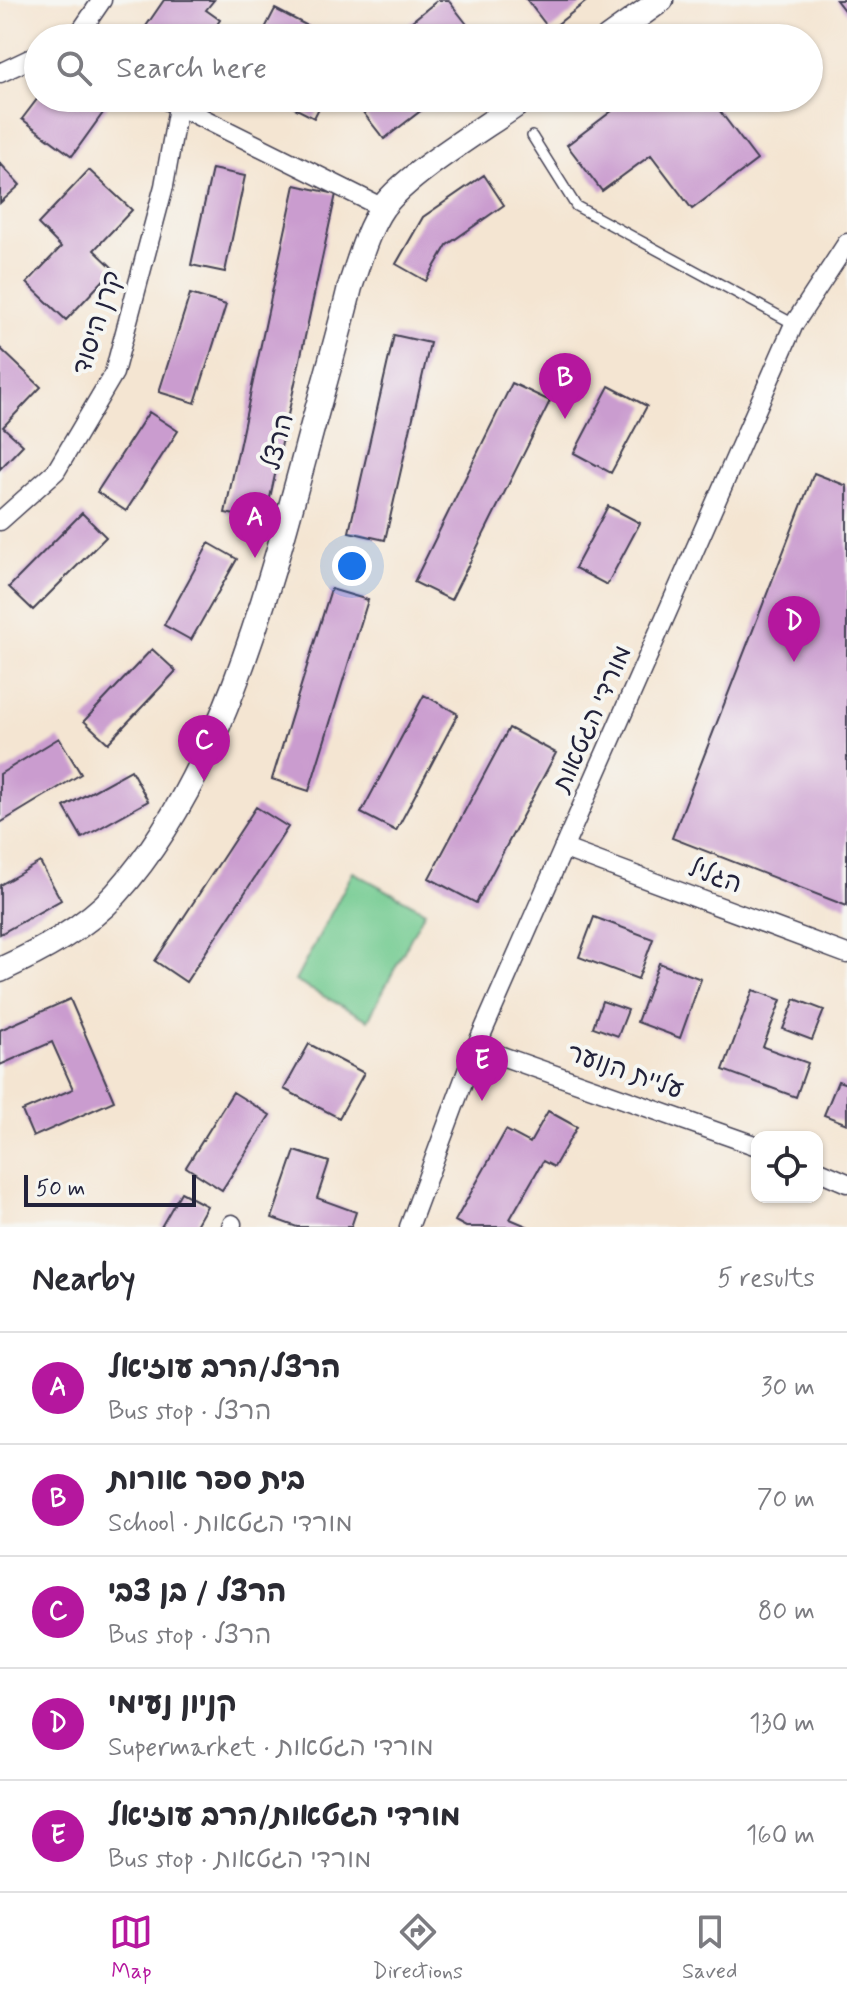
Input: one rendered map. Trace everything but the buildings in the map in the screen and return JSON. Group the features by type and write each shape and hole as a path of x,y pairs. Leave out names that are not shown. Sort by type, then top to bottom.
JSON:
{"street":[{"path":"86,24 102,0"},
{"path":"628,24 661,0"},
{"path":"0,73 9,65 24,60"},
{"name":"קרן היסוד","path":"0,521 56,471 114,373 164,186 169,112"},
{"path":"188,112 383,208"},
{"name":"הרצל","path":"0,970 64,937 115,895 156,840 189,783 231,694 279,552 362,250 383,208 408,183 507,112"},
{"name":"מורדי הגטאות","path":"409,1227 476,1047 794,324 847,243"},
{"name":"הגליל","path":"565,849 847,954"},
{"name":"עליית הנוער","path":"476,1047 751,1144"},
{"path":"823,1173 847,1183"}],"lane":[{"path":"532,136 576,206 794,324"}],"green space":[{"path":"353,872 425,911 368,1020 295,981"}],"place":[{"name":"בית ספר אורות","path":"565,419"},
{"name":"הרצל/הרב עוזיאל","path":"255,558"},
{"name":"קניון נעימי","path":"794,662"},
{"name":"הרצל / בן צבי","path":"204,781"},
{"name":"מורדי הגטאות/הרב עוזיאל","path":"482,1101"}]}
